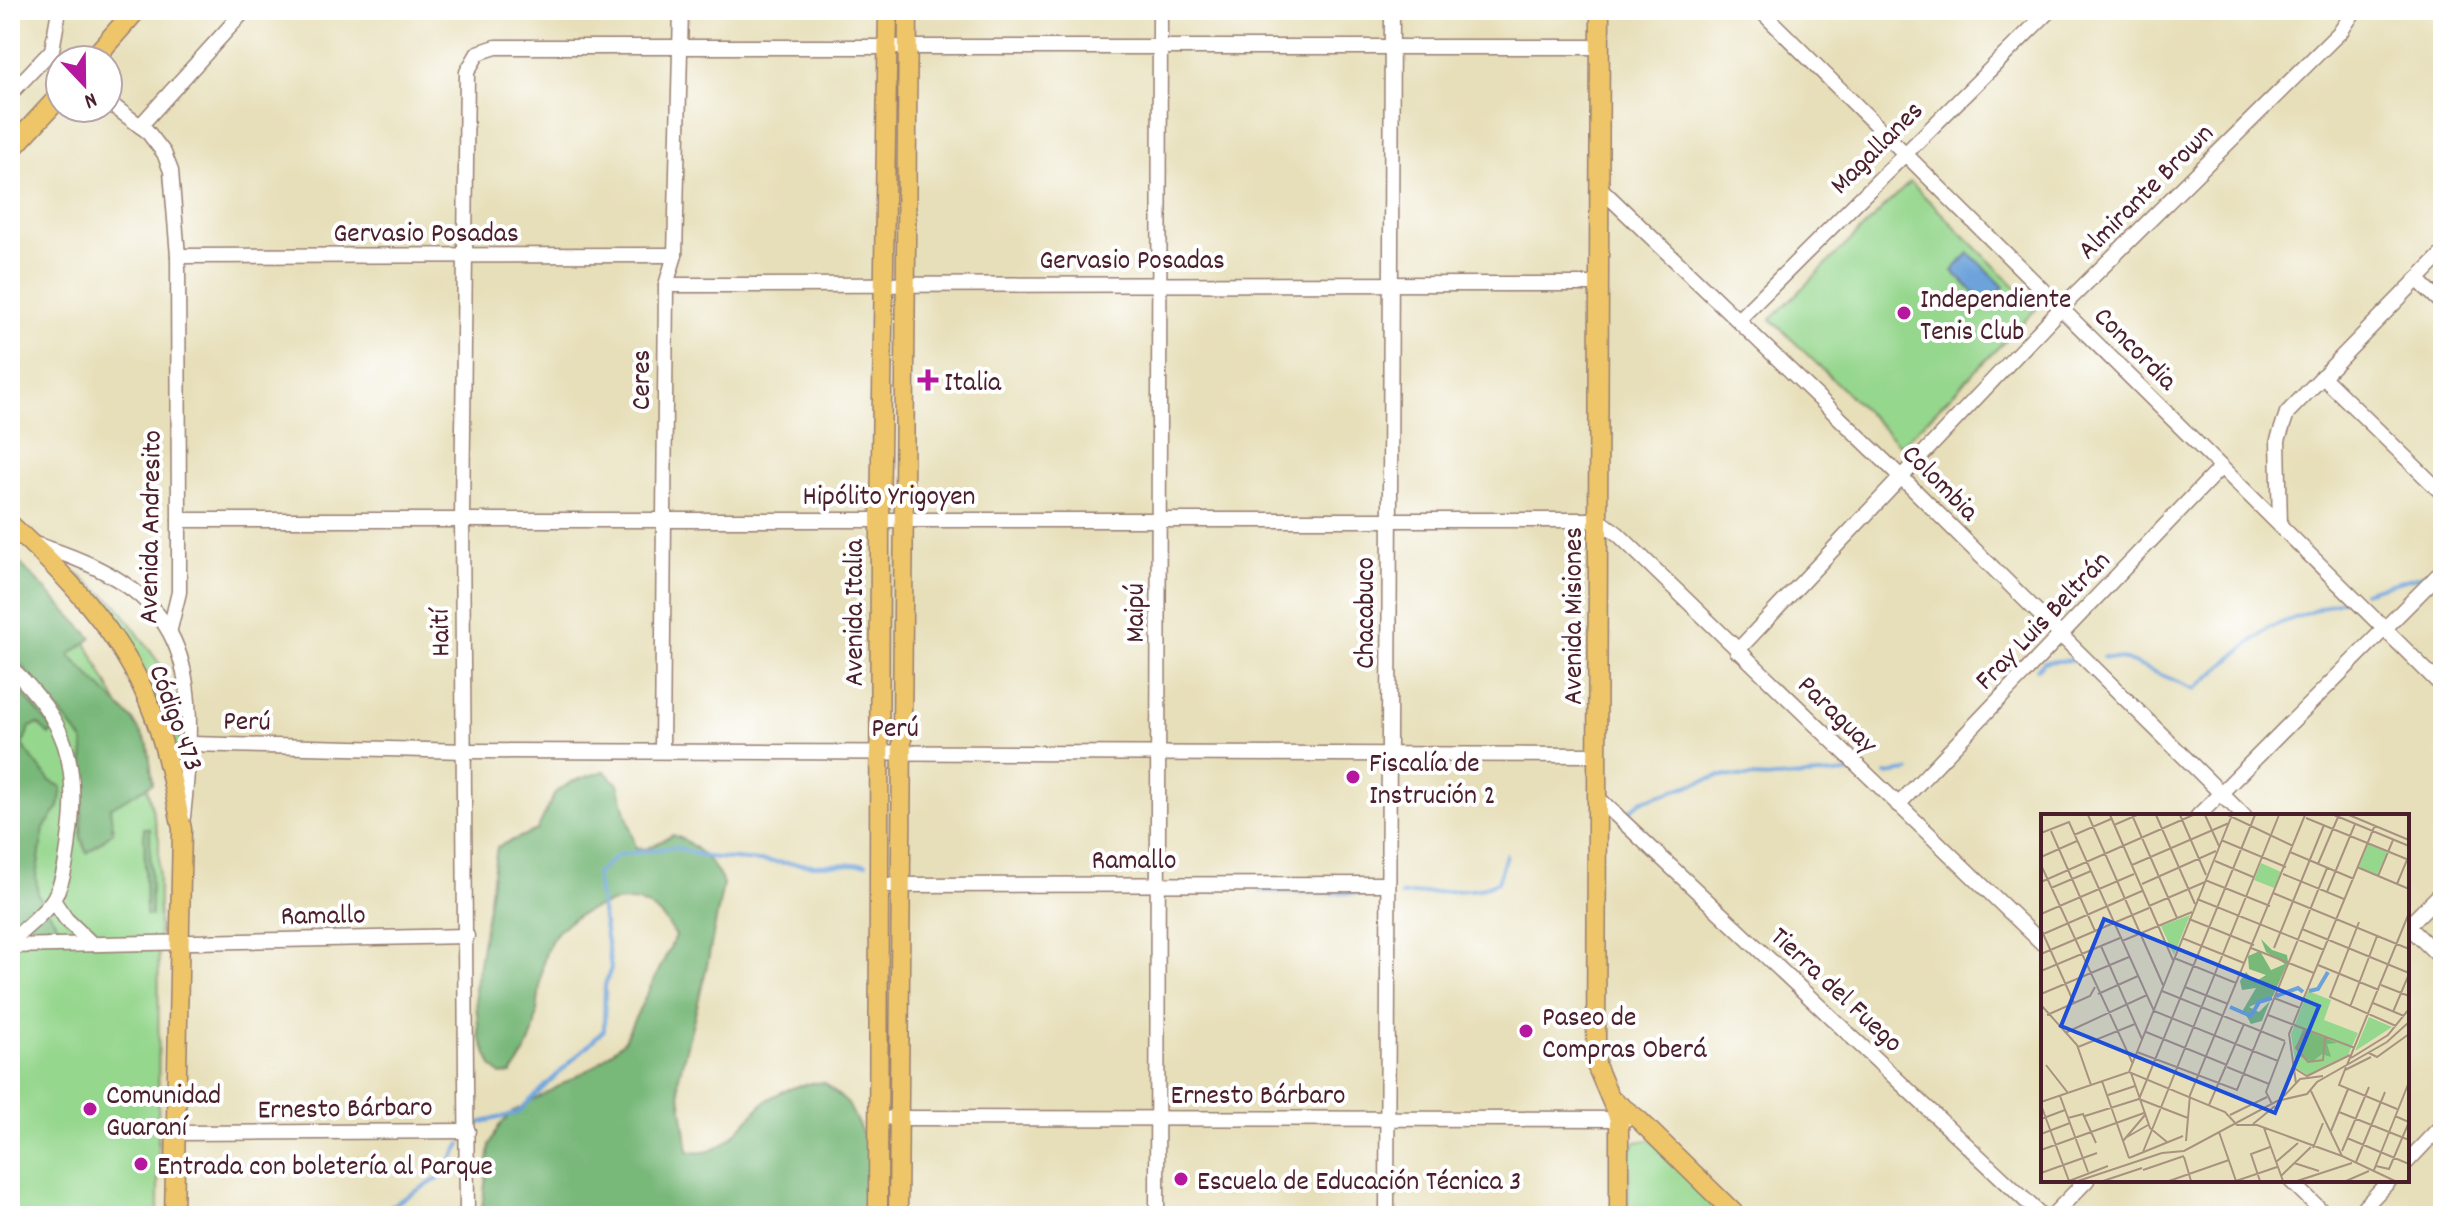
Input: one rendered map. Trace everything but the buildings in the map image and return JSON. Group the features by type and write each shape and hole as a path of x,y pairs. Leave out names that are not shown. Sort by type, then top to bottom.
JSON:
{"highway":[{"path":"106,44 136,10"},
{"path":"10,150 44,115"},
{"path":"10,168 35,125"}],"main road":[{"name":"Avenida Italia","path":"878,1216 880,520 888,10"},
{"name":"Avenida Italia","path":"898,1216 901,520 908,10"},
{"name":"Avenida Misiones","path":"1600,10 1596,1065 1599,1080 1629,1119"},
{"name":"Código 473","path":"10,524 104,623 127,660 163,741 182,829"},
{"name":"Avenida Andresito","path":"174,1216 182,829"},
{"path":"1619,1216 1629,1119"},
{"path":"1629,1119 1737,1216"}],"street":[{"path":"57,44 59,10"},
{"path":"140,126 245,10"},
{"name":"Ceres","path":"662,751 666,285 675,255 681,10"},
{"name":"Maipú","path":"1157,1216 1160,10"},
{"name":"Chacabuco","path":"1387,1216 1392,10"},
{"name":"Concordia","path":"1760,10 2443,687"},
{"name":"Magallanes","path":"1738,320 2050,10"},
{"name":"Almirante Brown","path":"1737,651 2061,308 2341,31 2355,10"},
{"path":"680,46 1600,47"},
{"name":"Haití","path":"467,1216 462,520 467,72 478,53 496,47 680,46"},
{"path":"10,94 44,65"},
{"name":"Avenida Andresito","path":"124,114 140,126 164,153 171,171 178,256 179,592 170,629 184,664 191,744 182,829"},
{"name":"Colombia","path":"1599,187 1901,477 2242,814"},
{"path":"2280,525 2278,440 2287,413 2443,253"},
{"name":"Gervasio Posadas","path":"178,256 675,255"},
{"path":"2417,279 2443,304"},
{"name":"Gervasio Posadas","path":"666,285 1599,284"},
{"path":"2322,376 2443,494"},
{"name":"Fray Luis Beltrán","path":"1898,805 2221,467"},
{"name":"Hipólito Yrigoyen","path":"179,520 1599,520"},
{"name":"Paraguay","path":"1599,520 1618,534 2041,942"},
{"path":"31,543 82,558 125,584 170,629"},
{"path":"2200,814 2443,570"},
{"path":"10,667 31,687 57,720 72,763 73,809 65,872 53,900 10,944"},
{"name":"Perú","path":"191,744 466,751 1598,755"},
{"name":"Tierra del Fuego","path":"1598,798 2042,1216"},
{"name":"Ramallo","path":"879,885 1388,884"},
{"path":"2409,926 2443,891"},
{"path":"53,900 66,919 92,944"},
{"path":"2409,928 2443,960"},
{"name":"Ramallo","path":"10,944 467,936"},
{"name":"Ernesto Bárbaro","path":"878,1118 1629,1119"},
{"path":"2409,1160 2443,1124"},
{"name":"Ernesto Bárbaro","path":"175,1133 468,1131"},
{"path":"2052,1216 2085,1182"},
{"path":"2292,1182 2327,1216"},
{"path":"2356,1216 2388,1182"}],"green space":[{"name":"Independiente Tenis Club","path":"1910,182 2037,308 1901,446 1771,319"},
{"path":"10,553 92,638 69,655 133,720 148,745 153,783 110,808 113,832 87,853 81,838 84,742 10,651"},
{"path":"10,559 81,633 136,739 159,839 158,1216 10,1216"},
{"path":"75,572 117,605 164,670 189,777 182,775 162,718 127,644"},
{"path":"10,679 53,729 49,735 38,724 30,727 22,745 50,781 62,787 59,807 44,828 36,877 38,895 63,933 31,939 10,930"},
{"path":"604,771 618,784 636,848 646,849 673,835 696,848 710,862 723,885 705,975 678,1080 688,1151 700,1152 721,1146 762,1105 783,1091 801,1085 825,1083 848,1104 876,1160 869,1216 750,1216 717,1210 678,1216 481,1216 490,1145 499,1126 514,1111 595,1066 623,1042 676,936 657,912 633,901 611,903 577,916 557,933 546,952 535,1023 527,1049 511,1074 501,1075 492,1066 479,1036 475,990 497,847 537,830 555,793 571,782"},
{"path":"144,828 150,828 151,916 146,915"},
{"path":"1651,1140 1725,1216 1628,1216 1629,1154 1635,1142"}],"water":[{"path":"1969,253 2004,287 1987,305 1952,271"}],"waterway":[{"path":"2363,592 2423,575"},
{"path":"2103,657 2126,660 2195,689 2268,628 2345,599"},
{"path":"2037,669 2044,662 2074,660"},
{"path":"1886,774 1909,771"},
{"path":"1623,817 1641,801 1719,776 1776,778 1849,773"},
{"path":"479,1123 517,1113 604,1030 605,985 611,968 596,874 618,855 674,847 706,857 813,865 866,864"},
{"path":"1401,895 1479,889 1498,882 1506,855"},
{"path":"1085,891 1139,894"},
{"path":"1174,892 1216,891"},
{"path":"1260,891 1374,894"},
{"path":"373,1216 441,1177 461,1144"}],"place":[{"name":"Independiente Tenis Club","path":"1904,313"},
{"name":"Italia","path":"928,380"},
{"name":"Fiscalía de Instrución 2","path":"1353,777"},
{"name":"Paseo de Compras Oberá","path":"1526,1031"},
{"name":"Comunidad Guaraní","path":"90,1109"},
{"name":"Entrada con boletería al Parque","path":"141,1164"},
{"name":"Escuela de Educación Técnica 3","path":"1181,1179"}]}
